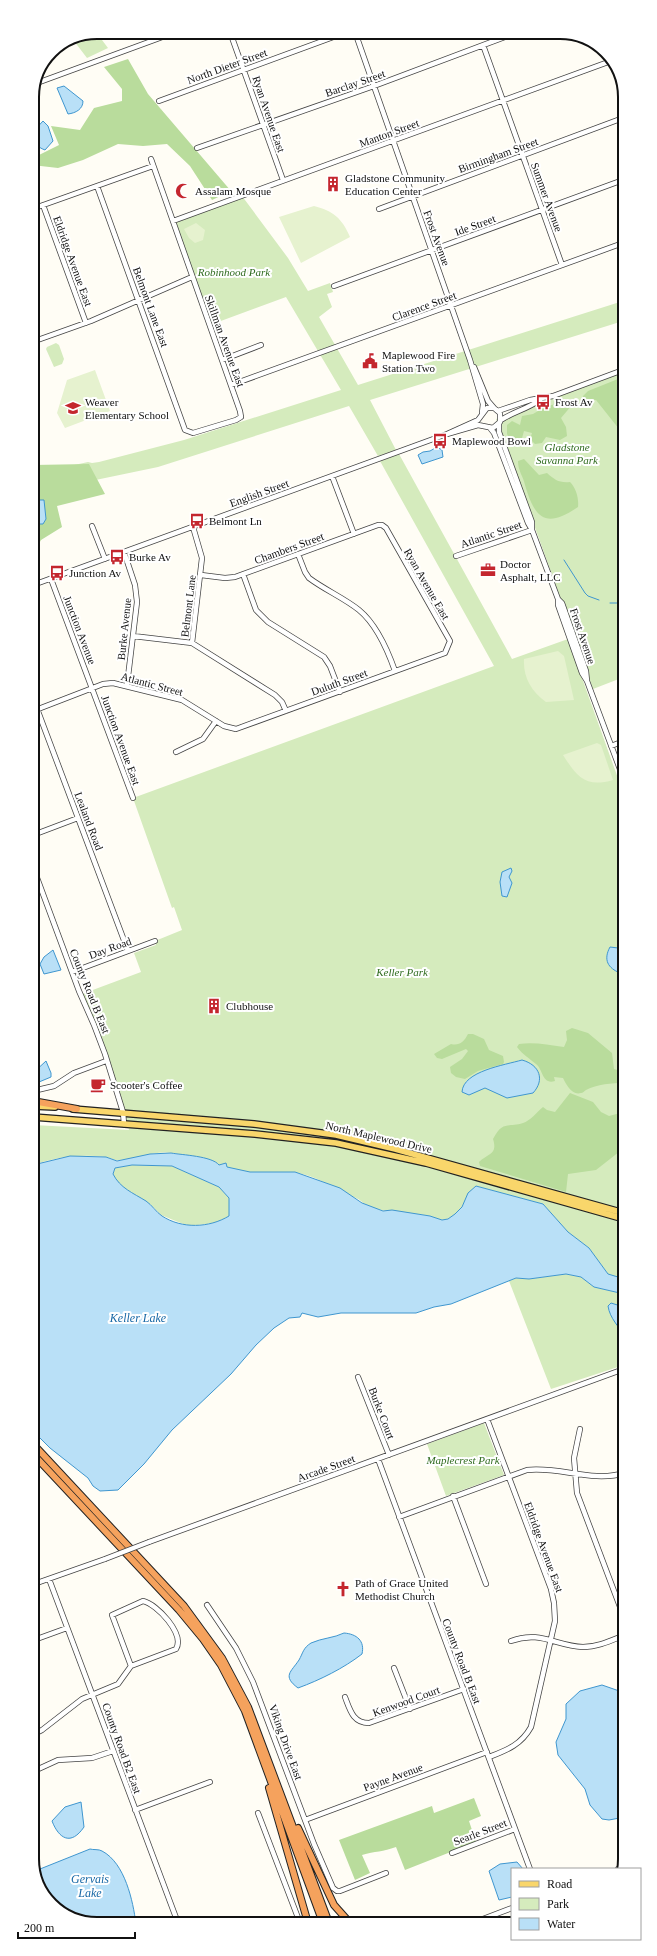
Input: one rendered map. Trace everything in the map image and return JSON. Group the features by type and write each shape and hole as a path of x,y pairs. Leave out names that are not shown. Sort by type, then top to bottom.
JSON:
{"highway":[{"path":"39,1102 76,1109"},
{"path":"39,1450 184,1606 209,1639 230,1672 248,1706 328,1917"},
{"path":"39,1460 179,1610 203,1639 236,1693 256,1740 321,1917"},
{"path":"256,1740 306,1917"},
{"path":"278,1784 334,1904 345,1917"}],"main road":[{"name":"North Maplewood Drive","path":"39,1106 123,1112 268,1125 336,1135 395,1149 618,1210"},
{"name":"North Maplewood Drive","path":"39,1117 287,1137 368,1149 426,1163 618,1216"}],"street":[{"path":"42,80 157,39"},
{"name":"Ryan Avenue East","path":"233,39 283,180"},
{"name":"North Dieter Street","path":"159,100 328,39"},
{"name":"Frost Avenue","path":"357,39 452,305 483,404 482,414"},
{"name":"Barclay Street","path":"197,148 374,86 499,39"},
{"name":"Summer Avenue","path":"483,45 562,265"},
{"name":"Manton Street","path":"173,221 606,63"},
{"name":"Birmingham Street","path":"379,208 618,120"},
{"name":"Skillman Avenue East","path":"151,159 241,417"},
{"path":"39,206 153,166"},
{"name":"Ide Street","path":"334,286 618,182"},
{"name":"Belmont Lane East","path":"97,186 185,430 188,433 193,433 241,417"},
{"name":"Eldridge Avenue East","path":"43,205 86,323"},
{"name":"Clarence Street","path":"231,385 618,245"},
{"path":"39,340 86,323 192,277"},
{"path":"222,360 261,345"},
{"name":"Frost Avenue","path":"470,360 488,402 496,409"},
{"path":"540,400 530,400 496,409 487,408 482,414 481,421 488,427 500,422 507,415 532,405 540,400 618,372"},
{"path":"496,409 500,422"},
{"name":"English Street","path":"447,434 478,420 482,414"},
{"name":"Frost Avenue","path":"500,422 500,433 532,522 532,530"},
{"name":"English Street","path":"39,583 447,434 478,425 488,427"},
{"name":"Frost Avenue","path":"488,427 494,433 528,524 532,530 558,599 558,605 582,673 587,681 618,764"},
{"path":"332,476 354,534"},
{"name":"Chambers Street","path":"200,575 231,578 378,525 382,525"},
{"name":"Ryan Avenue East","path":"382,525 386,528 450,641 445,653"},
{"path":"92,526 105,559"},
{"name":"Belmont Lane","path":"193,527 202,552 192,643 275,695 282,702 286,711"},
{"name":"Atlantic Street","path":"456,556 532,530"},
{"name":"Burke Avenue","path":"124,552 137,593 127,685"},
{"path":"298,554 309,578 354,606 365,615 388,654 395,671"},
{"path":"243,574 260,614 268,622 324,657 330,666 340,692"},
{"name":"Junction Avenue","path":"51,579 92,688"},
{"path":"133,636 192,643"},
{"name":"Duluth Street","path":"240,728 445,653"},
{"name":"Atlantic Street","path":"39,708 108,683 127,685 182,700 228,728 240,728"},
{"name":"Junction Avenue East","path":"92,688 133,798"},
{"name":"Lealand Road","path":"39,720 128,951"},
{"path":"176,752 203,740 216,721"},
{"path":"611,746 618,743"},
{"path":"39,833 78,818"},
{"name":"County Road B East","path":"39,884 72,972 94,1025 123,1112 124,1124"},
{"name":"Day Road","path":"72,972 155,941"},
{"path":"39,1090 54,1086 74,1073 106,1061"},
{"name":"Arcade Street","path":"39,1582 618,1371"},
{"name":"Burke Court","path":"358,1377 389,1455"},
{"name":"Eldridge Avenue East","path":"487,1419 552,1593 555,1611 551,1640 531,1727 524,1738 514,1746 489,1757"},
{"path":"580,1429 575,1448 575,1474 580,1501 618,1601"},
{"name":"County Road B East","path":"378,1459 530,1868"},
{"path":"399,1517 508,1475 534,1469 603,1477 618,1474"},
{"path":"453,1496 486,1584"},
{"name":"County Road B2 East","path":"49,1579 175,1917"},
{"path":"39,1732 82,1699 118,1684 131,1666 176,1649 178,1638 176,1632 154,1606 143,1601 112,1615 131,1666"},
{"name":"Viking Drive East","path":"207,1605 236,1648 253,1682 305,1820 333,1888 337,1891 386,1873"},
{"path":"39,1638 67,1628"},
{"path":"511,1641 531,1636 577,1646 590,1646 618,1637"},
{"path":"394,1668 410,1709"},
{"name":"Kenwood Court","path":"345,1697 354,1718 364,1723 373,1722 464,1689"},
{"path":"39,1769 58,1760 92,1758 113,1751"},
{"name":"Payne Avenue","path":"305,1820 487,1752"},
{"path":"135,1810 210,1782"},
{"path":"258,1813 298,1917"},
{"name":"Searle Street","path":"452,1853 515,1829"},
{"path":"488,1917 511,1908"}],"green space":[{"path":"101,39 108,48 87,58 75,43 86,40"},
{"path":"128,59 148,94 231,191 212,200 190,166 167,144 143,146 118,144 83,160 58,168 39,166 39,155 59,145 51,126 80,130 94,108 122,101 122,89 104,67"},
{"name":"Robinhood Park","path":"242,196 288,258 308,291 330,283 333,292 327,294 332,307 319,317 358,385 618,303 618,323 370,400 396,450 378,456 349,406 158,467 39,492 39,473 88,462 99,462 184,440 341,390 286,297 210,325 173,221"},
{"path":"314,206 327,210 336,216 344,225 350,237 301,263 279,217"},
{"path":"196,223 205,230 203,240 195,243 189,238 184,229"},
{"path":"56,343 59,345 64,359 62,364 54,367 46,349 47,347"},
{"path":"95,370 110,411 65,428 57,413 67,380"},
{"name":"Gladstone Savanna Park","path":"618,373 618,679 593,689 496,419"},
{"path":"618,379 618,428 596,400 593,401 592,407 587,408 583,405 583,396 588,391"},
{"path":"566,400 571,402 572,405 561,418 566,427 567,436 560,440 546,437 542,443 535,444 530,439 532,433 524,431 522,438 517,442 509,438 507,434 507,425 512,421 520,425 522,416 533,414 543,408"},
{"name":"Keller Park","path":"399,454 512,659 568,639 618,778 618,1277 608,1274 589,1248 568,1232 543,1204 476,1186 457,1213 452,1217 441,1220 424,1215 375,1208 366,1205 357,1198 348,1195 322,1181 299,1173 249,1172 220,1166 192,1157 166,1152 117,1160 107,1157 78,1156 60,1158 39,1163 39,1125 129,1130 120,1095 82,994 141,972 134,953 156,945 155,941 182,930 174,907 172,908 133,798 494,666 380,461"},
{"path":"524,459 539,475 547,473 552,478 557,480 570,482 577,493 578,507 558,518 550,519 543,517 538,513 529,497 519,468 518,461"},
{"path":"89,464 105,494 57,506 62,527 41,540 39,544 39,524 46,519 43,500 39,500 39,465"},
{"path":"558,651 564,656 574,700 546,702 536,693 529,683 525,672 524,659"},
{"path":"597,743 601,745 613,780 596,783 583,779 573,769 563,755"},
{"path":"572,1028 588,1033 612,1053 614,1069 618,1070 618,1083 600,1085 590,1088 582,1093 575,1093 570,1089 563,1078 554,1077 555,1081 551,1082 545,1079 538,1066 517,1047 519,1044 531,1043 564,1047 567,1040 566,1031"},
{"path":"468,1034 473,1034 484,1039 489,1050 503,1056 503,1064 478,1071 465,1079 456,1077 451,1073 450,1067 462,1059 468,1051 466,1049 442,1059 437,1058 434,1054 451,1044 461,1043"},
{"path":"570,1093 593,1102 601,1112 609,1116 618,1114 618,1153 596,1170 568,1174 566,1192 480,1166 479,1162 493,1151 493,1139 500,1129 506,1126 526,1122 543,1107 547,1110 555,1112"},
{"path":"132,1165 172,1166 219,1187 229,1198 229,1216 216,1223 188,1226 161,1215 151,1205 118,1184 113,1174 115,1168"},
{"path":"566,1274 581,1277 594,1287 618,1293 618,1367 551,1389 509,1281 516,1278 529,1279"},
{"name":"Maplecrest Park","path":"484,1423 504,1475 446,1496 427,1444"},
{"path":"474,1798 481,1816 469,1821 476,1842 405,1870 396,1847 362,1855 370,1873 355,1880 339,1840 432,1806 434,1813"}],"water":[{"path":"64,86 83,101 82,106 74,113 68,114 57,88"},
{"path":"43,121 48,126 53,141 45,150 39,146 39,125"},
{"path":"437,447 442,450 443,457 422,464 418,455"},
{"path":"39,500 44,500 46,519 43,524 39,524"},
{"path":"511,868 512,871 509,877 512,883 507,897 502,896 500,882 502,872"},
{"path":"610,947 618,948 618,972 612,969 608,963 608,952"},
{"path":"53,950 61,970 44,974 40,964 44,957"},
{"path":"522,1060 533,1065 539,1074 539,1083 533,1093 507,1098 485,1088 469,1095 462,1092 464,1085 469,1079 477,1074"},
{"path":"46,1061 51,1077 39,1082 39,1067"},
{"name":"Keller Lake","path":"171,1153 196,1156 210,1160 219,1165 226,1163 227,1167 250,1172 295,1172 340,1188 362,1203 383,1211 392,1210 430,1216 442,1220 448,1219 462,1207 468,1193 476,1186 543,1204 568,1232 589,1248 608,1274 618,1277 618,1293 594,1287 581,1277 566,1274 529,1279 516,1278 451,1304 434,1307 416,1313 341,1313 318,1317 302,1313 300,1317 289,1318 274,1328 256,1345 231,1374 172,1430 144,1464 118,1490 100,1491 93,1486 88,1478 50,1448 39,1437 39,1164 70,1156 106,1157 117,1161 150,1154","holes":["132,1165 172,1166 219,1187 229,1198 229,1216 204,1225 187,1225 162,1216 146,1201 123,1187 113,1174 115,1168"]},
{"path":"611,1303 618,1305 618,1327 609,1311 608,1306"},
{"path":"344,1633 353,1635 359,1639 363,1649 362,1654 340,1669 315,1681 298,1688 293,1684 289,1677 291,1671 306,1647 315,1641"},
{"path":"602,1685 618,1691 618,1818 609,1820 602,1819 590,1805 585,1789 558,1755 556,1742 566,1719 566,1704 580,1691"},
{"path":"81,1802 84,1827 74,1837 66,1838 58,1832 52,1821 65,1807"},
{"name":"Gervais Lake","path":"90,1849 102,1851 117,1864 122,1873 130,1894 135,1917 93,1917 75,1913 59,1903 51,1894 43,1881 40,1869"},
{"path":"517,1862 522,1868 511,1868 511,1897 499,1900 489,1871 500,1864"}],"waterway":[{"path":"564,560 585,593 588,596 599,600"},
{"path":"610,603 618,603"}],"place":[{"name":"Gladstone Community Education Center","path":"333,184"},
{"name":"Assalam Mosque","path":"183,191"},
{"name":"Maplewood Fire Station Two","path":"370,361"},
{"name":"Frost Av","path":"543,402"},
{"name":"Weaver Elementary School","path":"73,408"},
{"name":"Maplewood Bowl","path":"440,441"},
{"name":"Belmont Ln","path":"197,521"},
{"name":"Burke Av","path":"117,557"},
{"name":"Doctor Asphalt, LLC","path":"488,570"},
{"name":"Junction Av","path":"57,573"},
{"name":"Clubhouse","path":"214,1006"},
{"name":"Scooter's Coffee","path":"98,1085"},
{"name":"Path of Grace United Methodist Church","path":"343,1589"}]}
